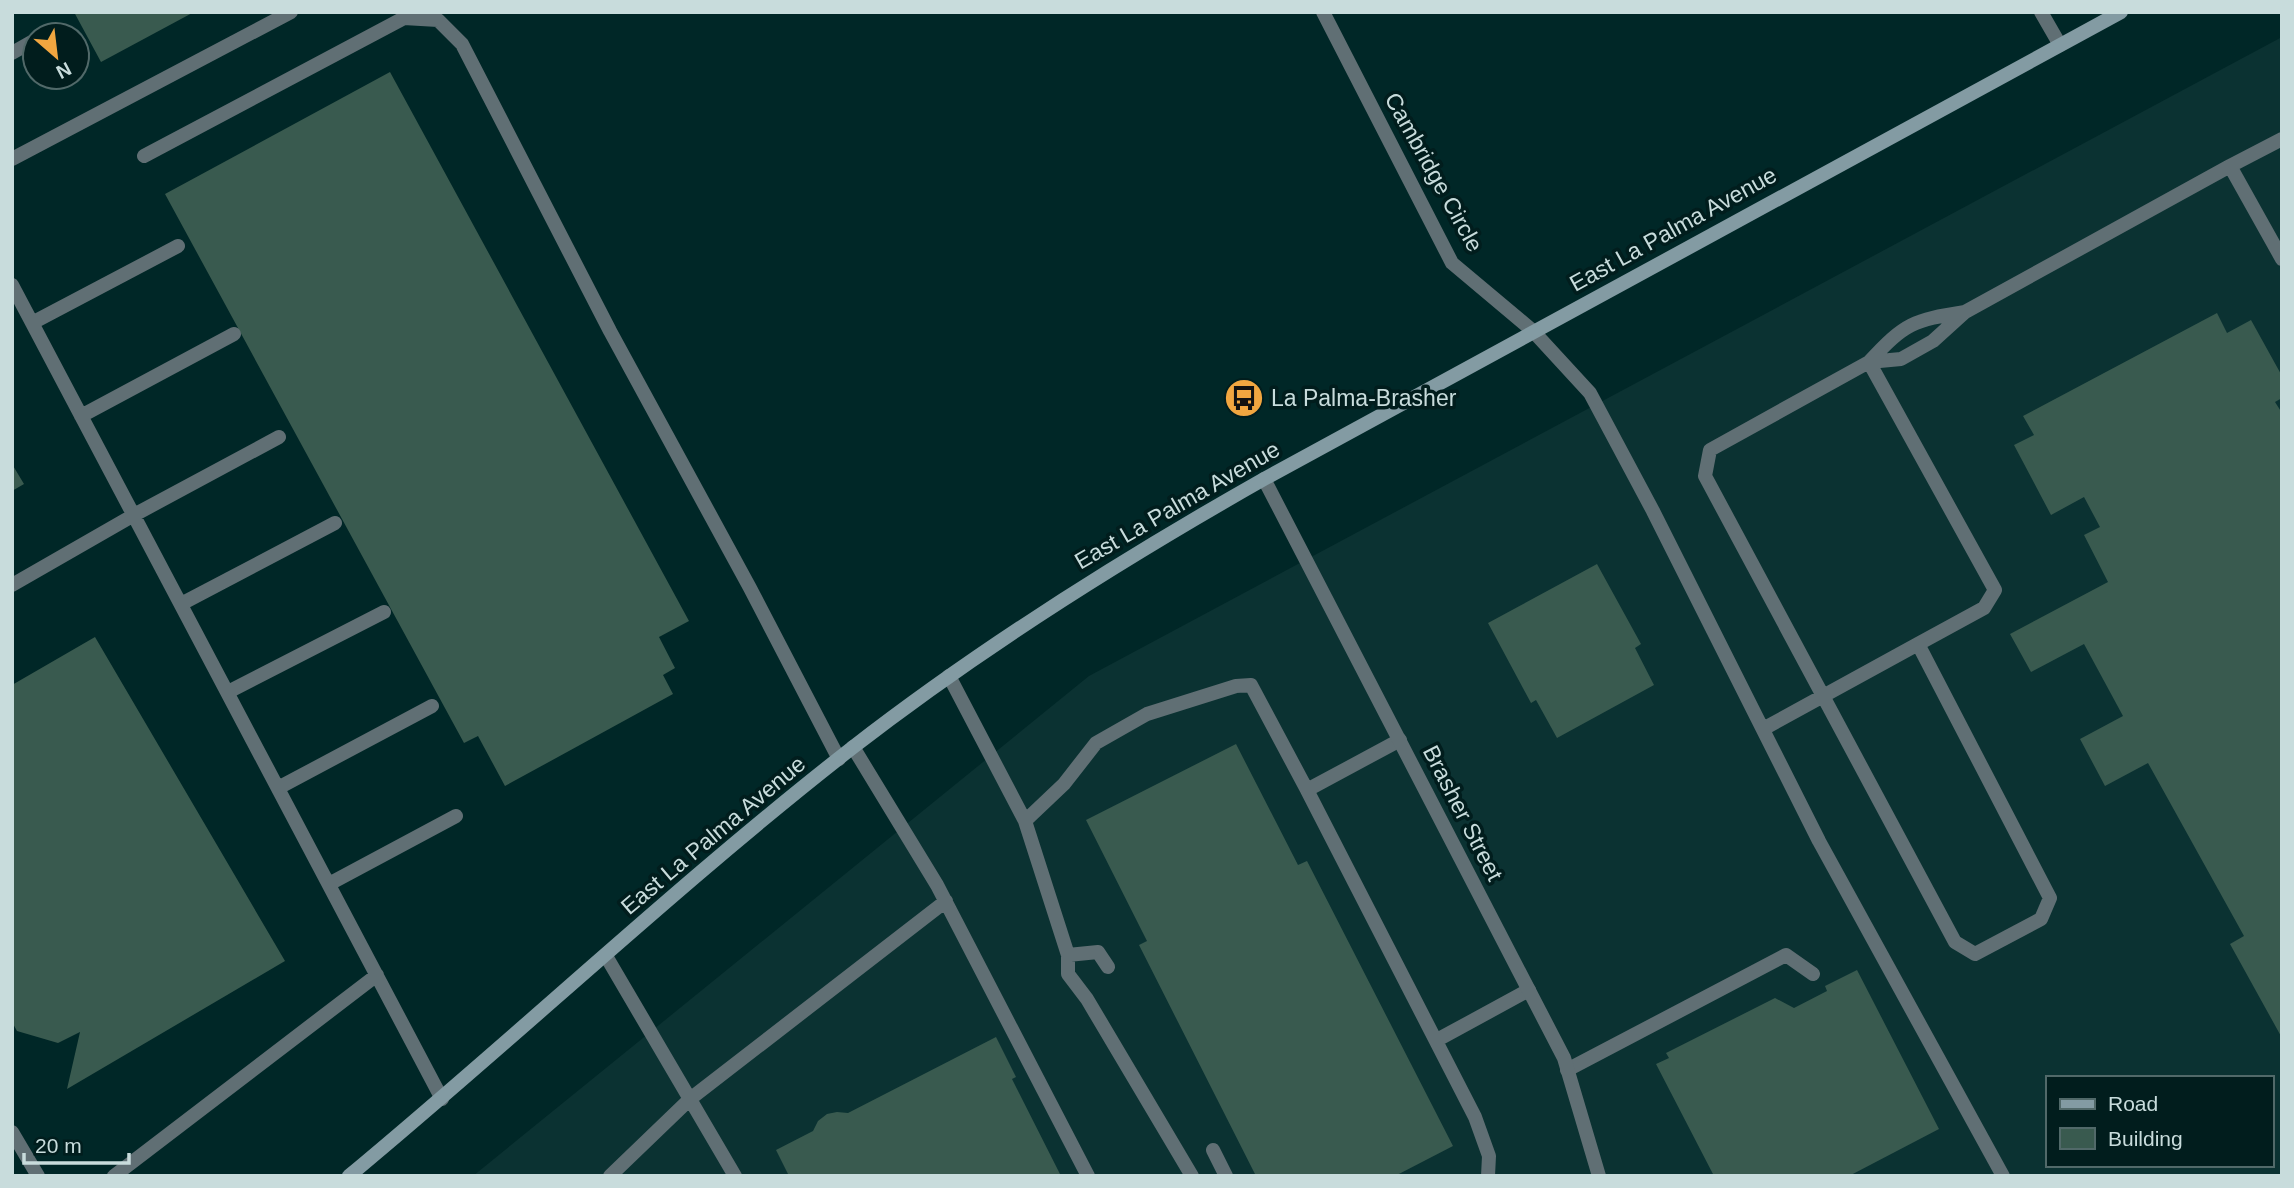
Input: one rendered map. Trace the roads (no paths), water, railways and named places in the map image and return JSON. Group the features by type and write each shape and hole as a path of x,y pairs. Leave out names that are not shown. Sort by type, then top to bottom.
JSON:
{"main road":[{"name":"East La Palma Avenue","path":"349,1176 442,1099 749,831 853,747 949,676 1056,604 1146,547 1265,479 2121,12"}],"street":[{"path":"12,159 291,12"},
{"name":"Cambridge Circle","path":"1323,12 1452,263 1533,331 1590,393 1653,511 1826,853 2003,1176"},
{"path":"2041,12 2060,45"},
{"path":"144,156 404,18 438,20 462,44 604,319 839,759"},
{"path":"1869,362 1901,359 1933,341 1965,312 2282,139"},
{"path":"2230,166 2282,259"},
{"path":"32,323 178,246"},
{"path":"12,285 442,1099"},
{"path":"1918,644 2050,898 2041,919 1975,954 1955,942 1705,476 1710,450 1869,362 1894,335 1922,319 1965,312"},
{"path":"81,416 233,334"},
{"path":"1763,729 1984,608 1995,590 1869,362"},
{"path":"12,585 279,437"},
{"name":"Brasher Street","path":"1265,479 1564,1058 1599,1176"},
{"path":"181,604 335,523"},
{"path":"228,692 384,612"},
{"path":"949,676 1025,821 1068,955 1068,974 1087,999 1192,1176"},
{"path":"1025,821 1064,784 1096,743 1147,714 1236,686 1251,685 1437,1040 1482,1133 1489,1156 1488,1176"},
{"path":"278,788 432,706"},
{"path":"1307,790 1400,740"},
{"path":"853,747 946,901 1087,1176"},
{"path":"329,884 456,816"},
{"path":"610,1176 690,1099 946,901"},
{"path":"1068,955 1098,951 1108,967"},
{"path":"1567,1070 1786,955 1812,974"},
{"path":"606,956 735,1176"},
{"path":"114,1176 377,975"},
{"path":"1437,1040 1529,990"},
{"path":"12,1132 38,1176"},
{"path":"1213,1150 1226,1176"}],"place":[{"name":"La Palma-Brasher","path":"1244,398"}]}
